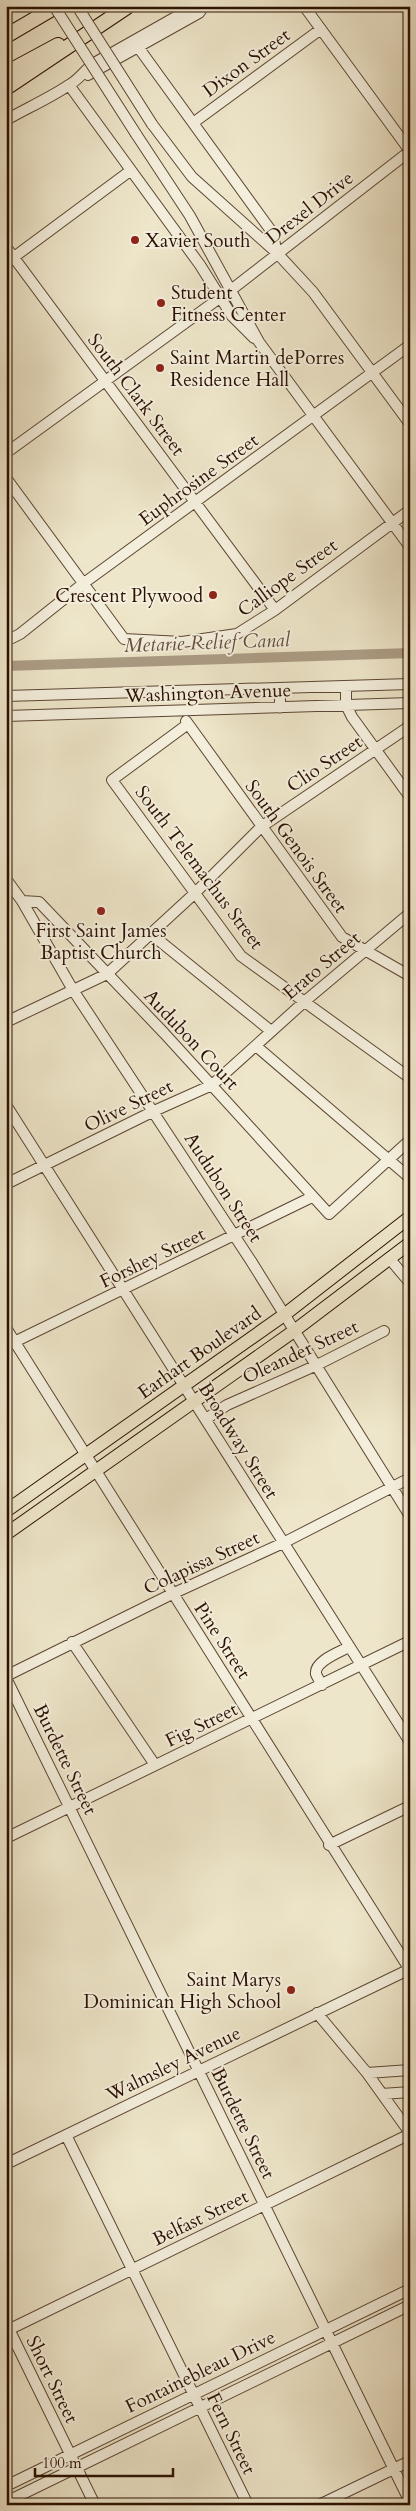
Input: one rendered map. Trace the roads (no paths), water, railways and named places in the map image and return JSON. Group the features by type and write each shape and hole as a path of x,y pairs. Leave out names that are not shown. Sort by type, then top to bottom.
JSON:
{"highway":[{"path":"6,36 56,6"},
{"path":"6,73 128,7"},
{"path":"6,88 128,7"},
{"path":"6,31 33,21"}],"main road":[{"name":"Earhart Boulevard","path":"6,1512 185,1387 284,1315 410,1217"},
{"name":"Earhart Boulevard","path":"6,1534 294,1331 410,1243"}],"street":[{"path":"56,6 190,216 259,342 391,524 410,547"},
{"path":"77,6 152,124 192,177 278,253 313,292 410,424"},
{"path":"6,120 69,85 96,62 195,6"},
{"path":"80,77 85,77 138,48 199,13 204,6"},
{"path":"304,6 410,151"},
{"name":"Dixon Street","path":"193,123 321,29"},
{"path":"138,48 272,232 278,253"},
{"path":"69,85 130,172 200,265 232,316 259,342"},
{"name":"Drexel Drive","path":"231,290 410,151"},
{"path":"10,260 130,172"},
{"name":"South Clark Street","path":"6,247 10,260 105,380 275,610"},
{"path":"6,453 221,297"},
{"name":"Euphrosine Street","path":"6,641 20,634 84,582 410,345"},
{"path":"6,478 84,582"},
{"name":"Calliope Street","path":"84,582 124,639 182,642 237,634 275,610 410,510"},
{"name":"Washington Avenue","path":"6,696 410,684"},
{"path":"346,686 346,705 375,750 410,797"},
{"path":"280,688 280,708"},
{"path":"96,694 96,712"},
{"name":"Washington Avenue","path":"6,716 410,703"},
{"name":"South Genois Street","path":"180,711 342,937 410,976"},
{"name":"South Telemachus Street","path":"188,724 112,780 241,956 410,1078"},
{"name":"Clio Street","path":"6,1022 107,974 194,894 262,827 410,726"},
{"name":"Audubon Street","path":"6,879 22,901 73,990 154,1111 317,1365 410,1516"},
{"name":"Audubon Court","path":"22,901 39,902 212,1085 312,1198 330,1214 389,1160"},
{"name":"Erato Street","path":"256,1046 304,1002 410,913"},
{"path":"151,934 271,1031"},
{"path":"256,1046 410,1178"},
{"name":"Olive Street","path":"6,1184 154,1111 212,1085 256,1046"},
{"name":"Broadway Street","path":"6,1105 410,1742"},
{"path":"389,1160 410,1140"},
{"name":"Forshey Street","path":"11,1344 312,1198"},
{"path":"389,1258 410,1283"},
{"name":"Pine Street","path":"6,1328 11,1344 253,1719 329,1845 410,1970"},
{"name":"Oleander Street","path":"206,1419 247,1395 317,1365 384,1331"},
{"name":"Colapissa Street","path":"6,1677 72,1642 283,1543 410,1478"},
{"name":"Fig Street","path":"6,1838 410,1641"},
{"path":"72,1642 156,1765"},
{"path":"322,1685 316,1674 317,1668 322,1661 349,1647"},
{"name":"Burdette Street","path":"6,1677 410,2502"},
{"path":"329,1845 410,1806"},
{"name":"Walmsley Avenue","path":"6,2164 198,2070 410,1970"},
{"path":"317,2013 367,2073 410,2134"},
{"path":"367,2073 410,2070"},
{"path":"382,2094 410,2092"},
{"name":"Belfast Street","path":"7,2328 132,2270 410,2134"},
{"name":"Fern Street","path":"66,2135 248,2505"},
{"name":"Fontainebleau Drive","path":"6,2486 410,2289"},
{"name":"Fontainebleau Drive","path":"6,2502 410,2304"},
{"name":"Short Street","path":"7,2328 96,2505"},
{"path":"319,2505 410,2461"}],"waterway":[{"name":"Metarie Relief Canal","path":"6,666 410,653"}],"place":[{"name":"Xavier South","path":"135,240"},
{"name":"Student Fitness Center","path":"161,303"},
{"name":"Saint Martin dePorres Residence Hall","path":"160,368"},
{"name":"Crescent Plywood","path":"213,595"},
{"name":"First Saint James Baptist Church","path":"101,911"},
{"name":"Saint Marys Dominican High School","path":"291,1990"}]}
